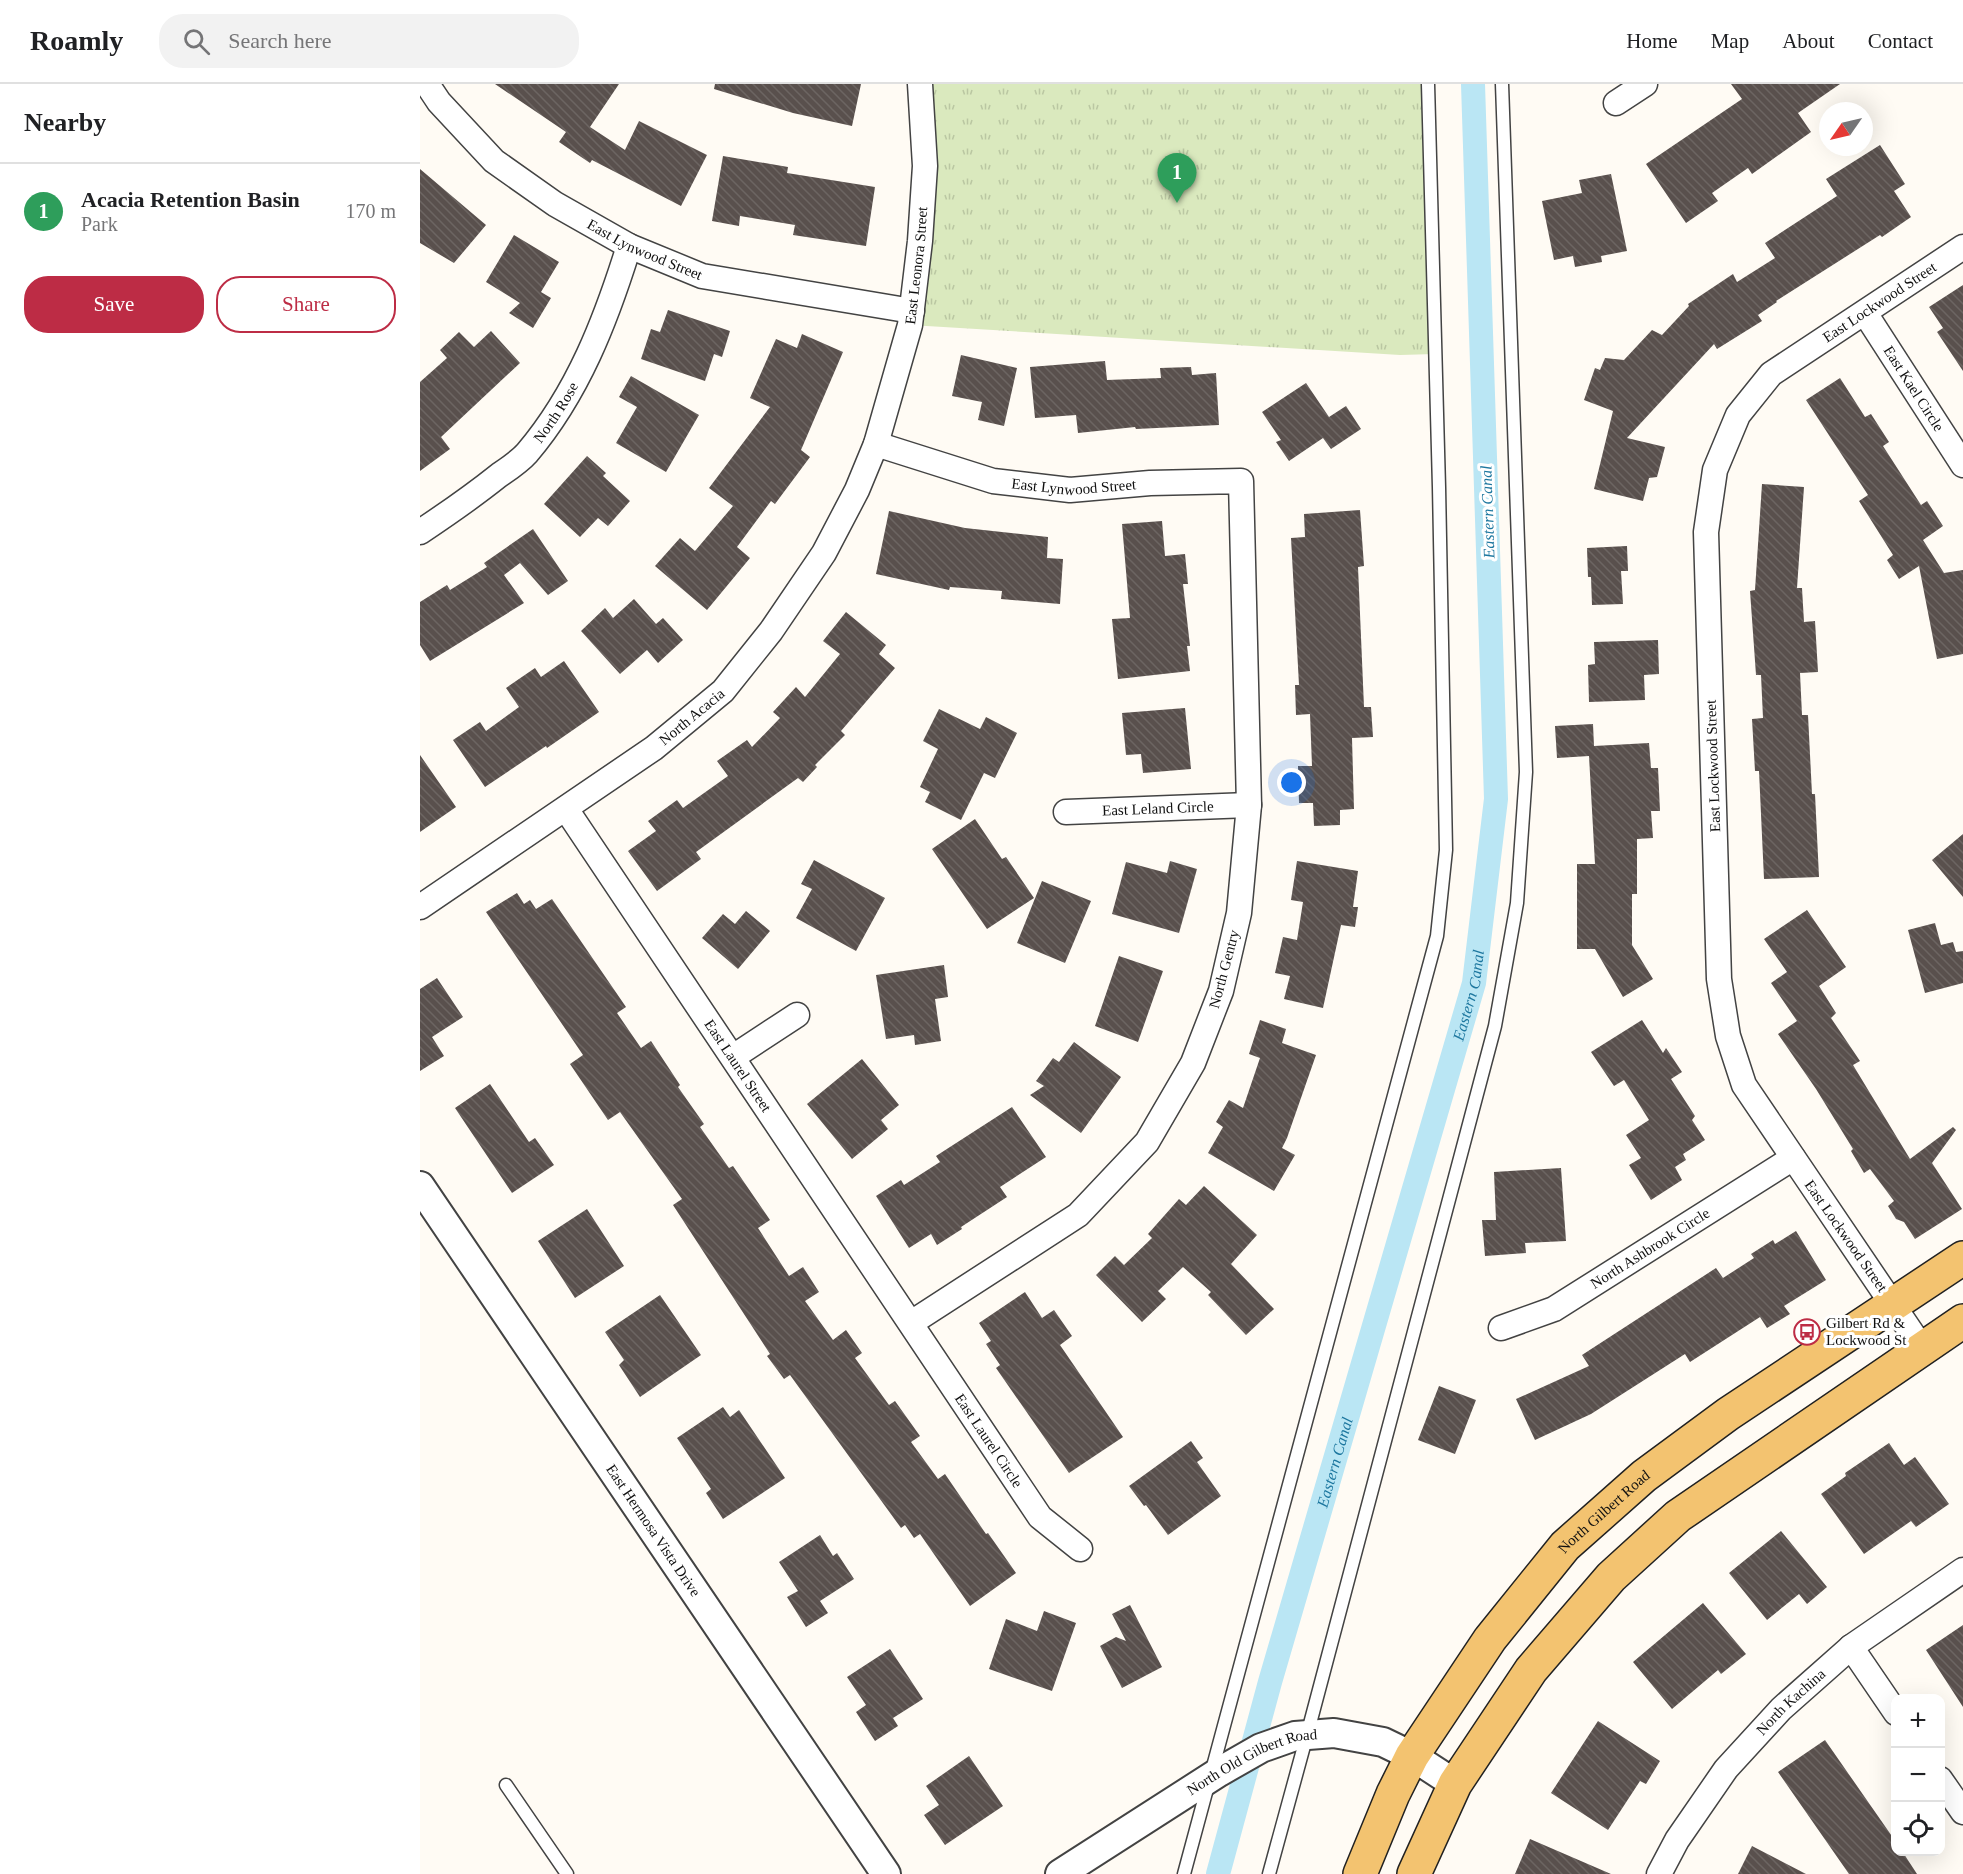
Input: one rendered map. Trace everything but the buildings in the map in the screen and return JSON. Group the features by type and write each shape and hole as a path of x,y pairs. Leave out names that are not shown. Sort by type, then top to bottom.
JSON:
{"main road":[{"name":"North Gilbert Road","path":"1360,1874 1393,1794 1412,1756 1490,1639 1565,1546 1644,1476 1728,1414 1963,1258"},
{"path":"1414,1874 1455,1784 1531,1670 1611,1577 1678,1516 1963,1321"}],"street":[{"name":"East Lynwood Street","path":"427,84 439,102 494,161 555,204 629,246 702,276 912,311"},
{"name":"East Leonora Street","path":"876,444 912,311 925,166 920,84"},
{"path":"1616,103 1645,84"},
{"name":"North Rose","path":"420,532 459,507 526,455 565,401 591,349 612,299 629,246"},
{"name":"East Lockwood Street","path":"1922,1348 1744,1085 1728,1036 1719,979 1706,532 1715,470 1738,415 1771,374 1963,247"},
{"name":"East Kael Circle","path":"1865,313 1963,465"},
{"name":"East Lynwood Street","path":"876,444 993,481 1070,490 1150,483 1241,481"},
{"name":"North Acacia","path":"420,907 654,748 723,691 771,631 824,553 857,490 876,444"},
{"name":"North Gentry","path":"911,1323 1078,1215 1148,1142 1193,1063 1221,991 1239,913 1249,805 1241,481"},
{"name":"East Leland Circle","path":"1066,812 1249,805"},
{"name":"East Laurel Street","path":"566,809 911,1323"},
{"path":"733,1057 797,1015"},
{"name":"North Ashbrook Circle","path":"1501,1328 1554,1309 1793,1158"},
{"name":"East Hermosa Vista Drive","path":"420,1186 886,1874"},
{"name":"East Laurel Circle","path":"911,1323 1040,1517 1080,1549"},
{"name":"North Kachina","path":"1659,1874 1677,1840 1726,1769 1781,1709 1851,1647 1963,1570"},
{"path":"1851,1647 1891,1706"},
{"name":"North Old Gilbert Road","path":"1060,1874 1214,1775 1261,1748 1301,1736 1334,1733 1383,1742 1412,1756 1455,1784"},
{"path":"1945,1785 1963,1812"}],"lane":[{"path":"1184,1874 1214,1775 1437,936 1446,850 1428,84"},
{"path":"1269,1874 1301,1736 1495,1026 1517,903 1526,772 1502,84"},
{"path":"506,1785 567,1874"}],"green space":[{"path":"920,84 1428,84 1435,354 1400,355 910,325"}],"waterway":[{"name":"Eastern Canal","path":"1218,1874 1270,1682 1474,983 1496,799 1473,84"}],"place":[{"name":"Acacia Retention Basin","path":"1177,203"},
{"name":"Gilbert Rd & Lockwood St","path":"1807,1332"}]}
